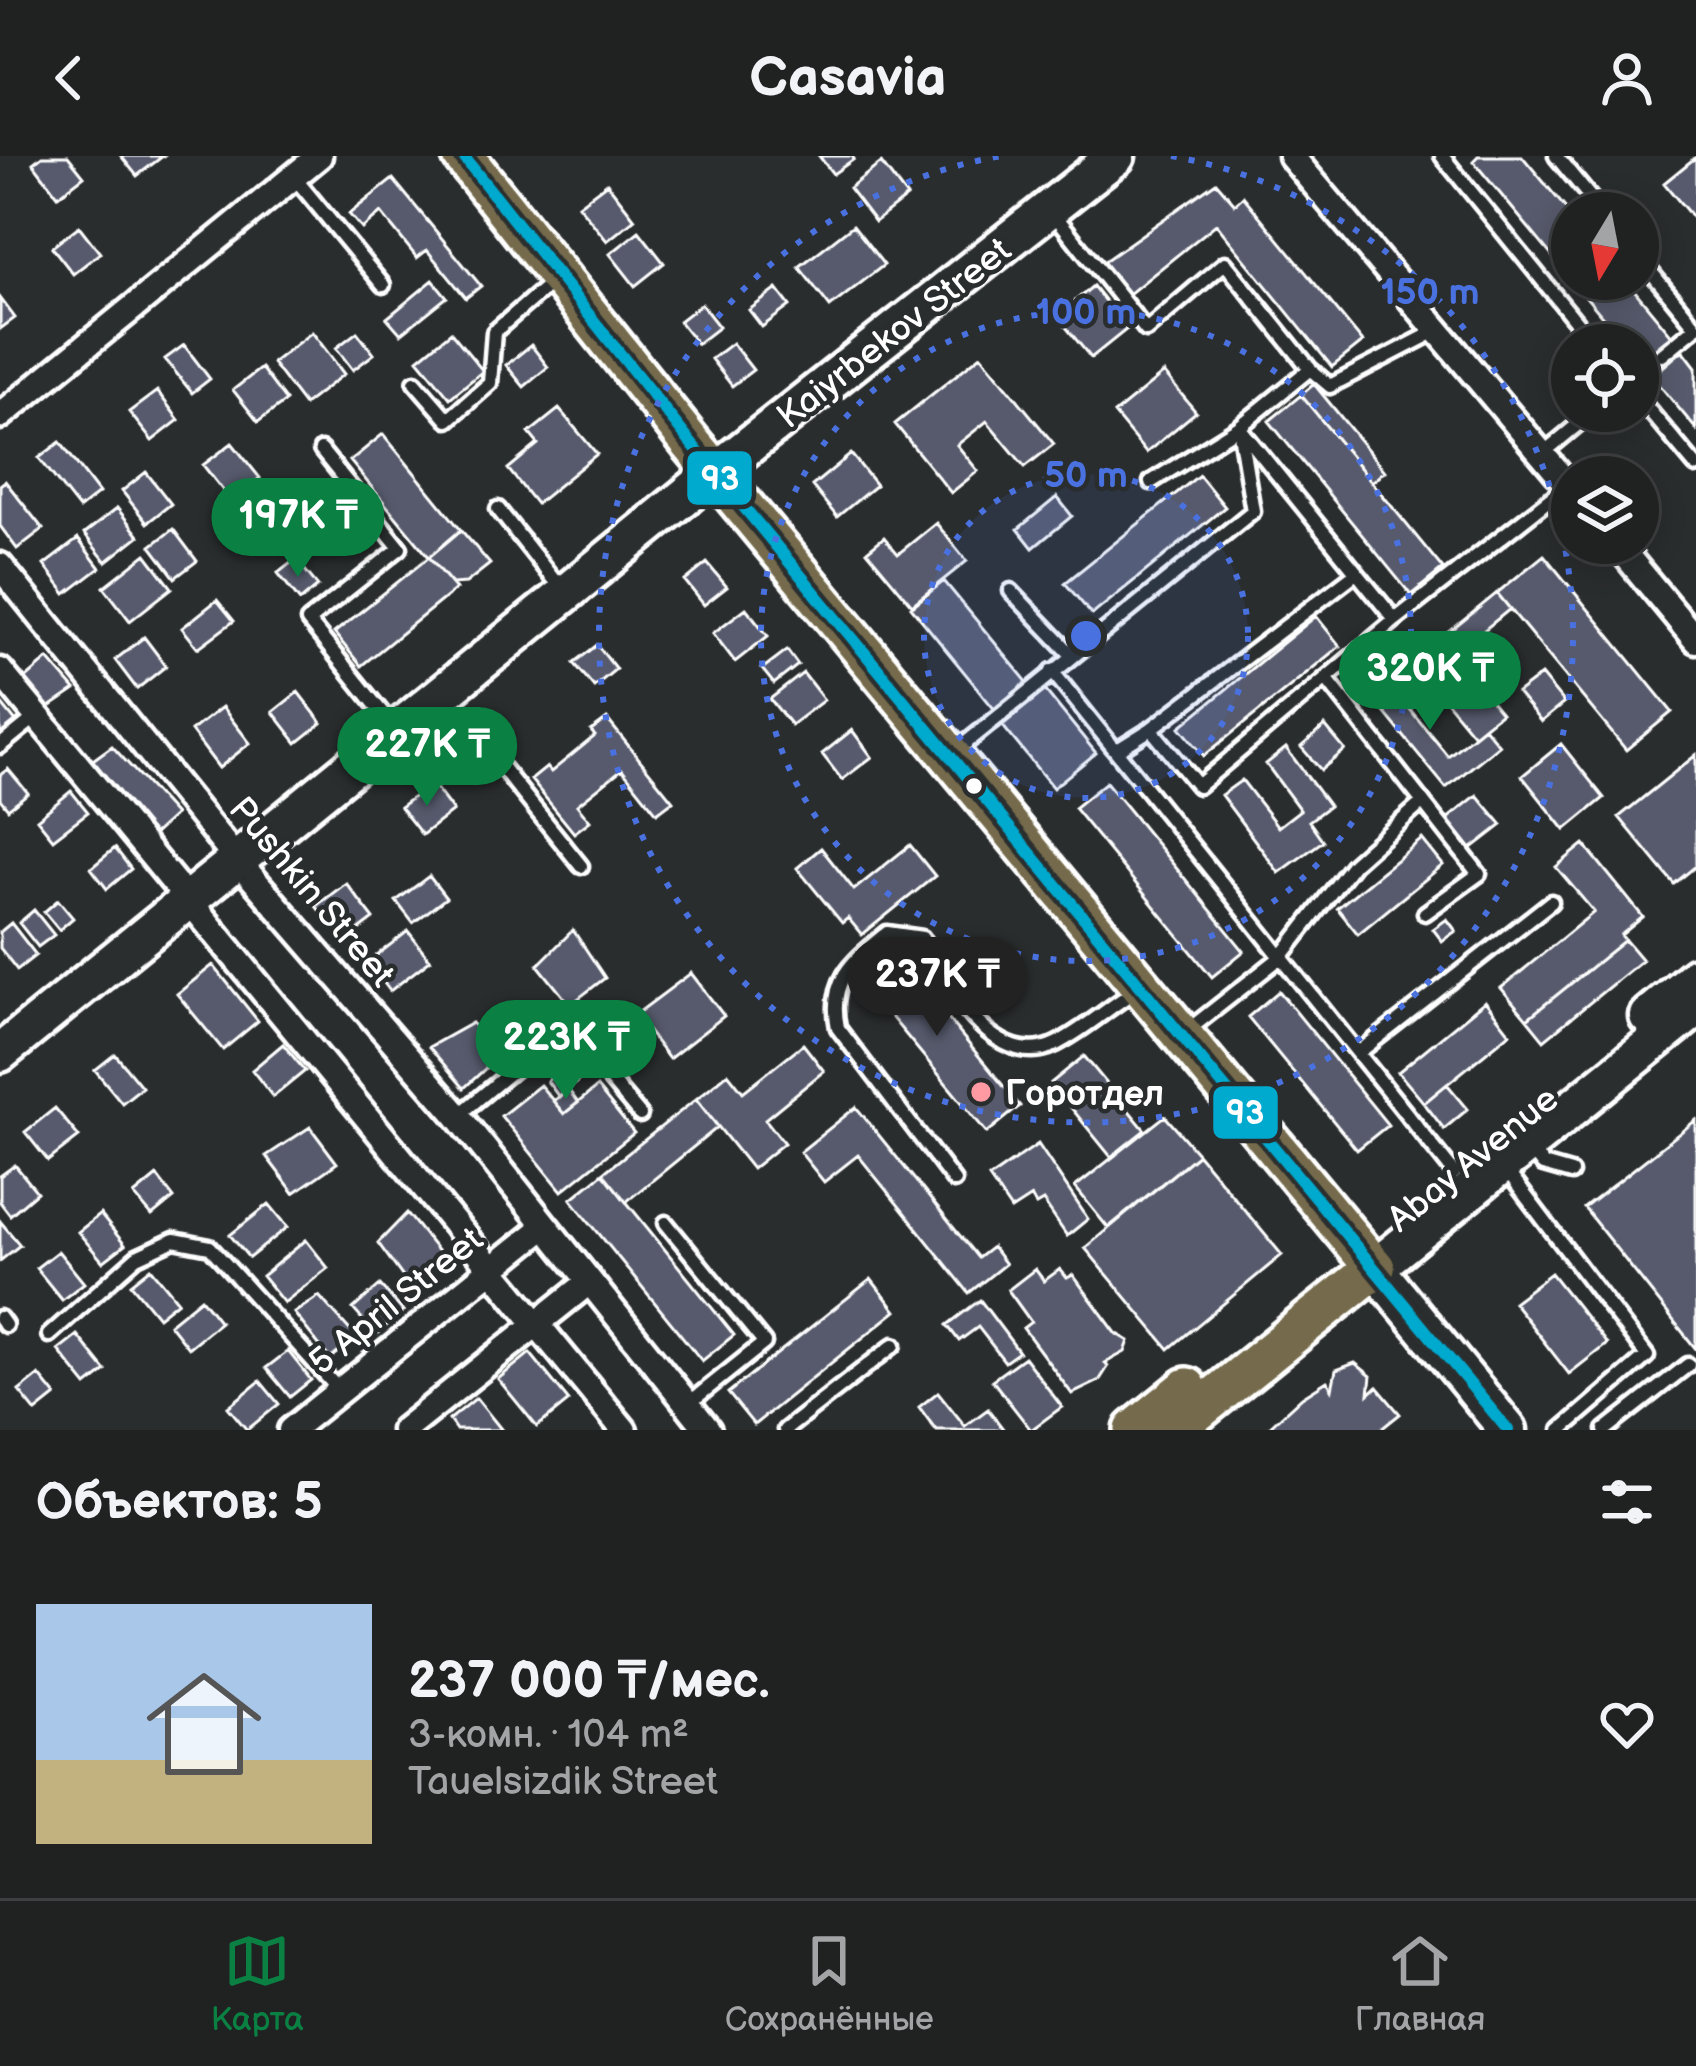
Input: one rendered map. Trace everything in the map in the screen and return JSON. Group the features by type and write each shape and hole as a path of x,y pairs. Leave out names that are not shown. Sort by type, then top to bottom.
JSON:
{"main road":[{"path":"463,156 715,472 1508,1430"},
{"name":"Kaiyrbekov Street","path":"0,1053 715,472 1116,156"},
{"name":"Abay Avenue","path":"1174,1430 1368,1258 1454,1172 1696,976"},
{"name":"Abay Avenue","path":"1135,1430 1514,1155 1696,1008"}],"street":[{"path":"0,416 319,156"},
{"path":"1291,156 1551,466"},
{"path":"1635,564 1693,630"},
{"name":"Pushkin Street","path":"0,566 237,860 458,1116 708,1430"},
{"path":"0,671 623,1430"},
{"name":"5 April Street","path":"291,1430 544,1227"},
{"path":"404,1430 589,1282"}],"lane":[{"path":"1442,156 1578,324"},
{"path":"1556,156 1586,192"},
{"path":"295,177 382,285"},
{"path":"1049,208 1146,330 1226,263 1310,369 1330,386 1438,331"},
{"path":"415,382 448,420 490,383 494,332 559,276"},
{"path":"1659,282 1696,327 1659,357"},
{"path":"1151,482 1239,428 1310,369"},
{"path":"1659,422 1696,466"},
{"path":"1239,428 1395,620"},
{"path":"950,756 1253,511 1239,428"},
{"path":"1541,455 1569,432"},
{"path":"322,450 400,548 308,621 396,731"},
{"path":"1151,729 1198,786 1395,620 1551,502"},
{"path":"498,508 565,593"},
{"path":"1119,749 1356,572"},
{"path":"1011,591 1072,655"},
{"path":"1052,671 1454,1172"},
{"path":"1327,678 1479,874 1425,913"},
{"path":"442,693 581,866"},
{"path":"0,746 37,716"},
{"path":"1181,1035 1281,957 1353,864 1423,802"},
{"path":"1358,1053 1551,902"},
{"path":"954,1180 838,1028 833,1002 843,970 886,933 922,938 983,1031 1025,1048 1053,1046 1142,987"},
{"path":"458,1116 566,1025 640,1115"},
{"path":"1514,1155 1571,1173"},
{"path":"1514,1155 1647,1356 1561,1430"},
{"path":"666,1223 764,1343 688,1404"},
{"path":"49,1335 137,1257 174,1240 210,1247 340,1391"},
{"path":"785,1430 894,1345"},
{"path":"1605,1430 1688,1365"}],"building":[{"path":"42,156 68,156 84,176 58,196 33,163"},
{"path":"121,156 163,156 137,176"},
{"path":"819,156 852,156 854,159 833,174"},
{"path":"1478,156 1522,156 1552,192 1551,255 1473,161"},
{"path":"1696,157 1696,222 1664,183"},
{"path":"881,163 907,197 875,222 849,188"},
{"path":"393,179 481,286 466,298 427,250 417,258 381,213 362,229 349,214"},
{"path":"1216,182 1235,204 1243,196 1363,342 1332,367 1216,224 1129,294 1103,262"},
{"path":"607,183 635,219 607,241 578,205"},
{"path":"853,225 884,265 830,307 799,267"},
{"path":"79,226 100,253 73,274 52,247"},
{"path":"639,231 664,263 635,286 610,254"},
{"path":"433,280 447,297 401,334 387,318"},
{"path":"1093,286 1127,329 1091,358 1057,316"},
{"path":"777,289 790,306 762,327 749,310"},
{"path":"0,298 15,318 0,329"},
{"path":"1589,300 1642,300 1673,337 1659,349 1659,324 1609,324"},
{"path":"701,304 719,327 697,344 679,321"},
{"path":"312,332 344,374 304,405 272,363"},
{"path":"357,332 374,354 353,370 336,348"},
{"path":"451,332 483,371 450,398 418,359"},
{"path":"732,343 753,370 732,386 711,359"},
{"path":"184,345 210,379 192,393 165,359"},
{"path":"531,345 548,367 524,387 506,365"},
{"path":"1683,350 1696,367 1696,429 1659,384 1659,370"},
{"path":"981,355 1054,444 1025,467 987,421 957,445 978,471 951,493 895,424"},
{"path":"261,368 286,401 258,422 233,390"},
{"path":"1164,373 1196,412 1146,453 1114,414"},
{"path":"1314,384 1385,471 1372,482 1301,395"},
{"path":"157,391 179,420 152,441 129,412"},
{"path":"1301,395 1443,569 1411,595 1269,421"},
{"path":"559,409 597,454 536,504 508,469 538,444 529,433"},
{"path":"383,434 461,530 429,557 350,461"},
{"path":"60,442 99,493 79,509 39,458"},
{"path":"232,443 260,478 231,501 203,465"},
{"path":"851,454 876,485 837,517 812,486"},
{"path":"146,472 171,504 147,523 122,491"},
{"path":"1199,475 1225,507 1092,615 1065,583"},
{"path":"5,481 43,529 17,549 0,526 0,485"},
{"path":"1057,497 1072,516 1033,548 1018,529"},
{"path":"117,508 139,536 106,562 84,534"},
{"path":"936,523 967,561 912,605 867,551 884,537 898,554"},
{"path":"173,529 197,561 175,578 151,546"},
{"path":"461,530 490,564 466,583 452,584 429,557"},
{"path":"78,539 100,568 66,594 44,565"},
{"path":"146,554 172,588 130,621 104,587"},
{"path":"1544,555 1672,712 1626,750 1497,593"},
{"path":"429,557 456,589 361,666 334,633"},
{"path":"296,559 318,586 300,601 278,573"},
{"path":"707,563 727,587 704,605 685,581"},
{"path":"944,581 1028,683 995,710 911,607"},
{"path":"1497,593 1510,609 1439,667 1426,651"},
{"path":"217,600 234,621 198,648 182,628"},
{"path":"746,608 768,636 735,662 713,633"},
{"path":"1316,616 1340,646 1204,756 1180,727"},
{"path":"144,637 166,666 137,689 115,660"},
{"path":"597,645 616,669 594,687 574,663"},
{"path":"787,650 798,665 774,684 762,669"},
{"path":"48,659 75,690 47,709 24,680"},
{"path":"1405,666 1418,681 1399,696 1448,756 1484,727 1499,745 1446,788 1370,695"},
{"path":"1463,667 1501,713 1474,735 1436,689"},
{"path":"803,673 824,700 791,725 770,699"},
{"path":"1541,675 1564,703 1541,722 1517,693"},
{"path":"1045,690 1096,753 1053,788 1002,725"},
{"path":"298,692 322,723 297,743 273,712"},
{"path":"0,702 17,723 0,736"},
{"path":"222,707 250,743 219,768 191,731"},
{"path":"607,719 673,801 657,813 622,769 577,805 590,821 574,833 531,780 547,767 551,772 595,736 591,731"},
{"path":"1325,726 1345,750 1321,770 1301,747"},
{"path":"852,730 872,757 842,780 822,754"},
{"path":"1561,744 1604,798 1565,830 1522,776"},
{"path":"112,746 175,815 153,835 90,762"},
{"path":"1286,748 1329,806 1309,821 1323,841 1279,873 1221,795 1242,780 1278,827 1300,810 1266,764"},
{"path":"1696,755 1696,866 1674,884 1619,817"},
{"path":"8,769 28,793 8,809 0,799 0,775"},
{"path":"1106,782 1244,951 1212,977 1074,808"},
{"path":"432,783 453,811 422,835 400,807"},
{"path":"71,791 88,812 53,839 37,819"},
{"path":"1477,795 1502,825 1471,849 1447,819"},
{"path":"1422,839 1443,865 1358,934 1337,908"},
{"path":"1584,844 1643,917 1621,935 1625,940 1527,1019 1501,988 1594,912 1556,867"},
{"path":"910,845 935,876 862,935 848,918 842,923 797,868 821,848 854,890"},
{"path":"115,848 131,869 107,889 91,868"},
{"path":"429,876 446,898 413,923 396,901"},
{"path":"346,883 374,919 344,942 316,906"},
{"path":"58,900 73,918 59,930 44,912"},
{"path":"34,910 54,935 38,947 19,923"},
{"path":"1447,919 1456,931 1442,941 1433,929"},
{"path":"11,923 36,955 17,970 0,948 0,932"},
{"path":"573,930 605,978 570,1005 538,965"},
{"path":"408,931 430,960 390,991 368,962"},
{"path":"1625,940 1642,960 1544,1040 1527,1019"},
{"path":"887,945 1020,1106 987,1133 854,972"},
{"path":"213,965 258,1021 223,1050 177,994"},
{"path":"691,973 724,1016 669,1059 635,1015"},
{"path":"1279,991 1388,1125 1357,1150 1248,1017"},
{"path":"1485,1001 1510,1033 1424,1103 1398,1072"},
{"path":"472,1023 499,1056 464,1088 429,1047"},
{"path":"283,1044 305,1071 273,1097 252,1070"},
{"path":"803,1044 824,1071 765,1119 784,1143 752,1169 696,1099 728,1073 743,1092"},
{"path":"115,1054 142,1087 122,1103 95,1070"},
{"path":"1084,1056 1145,1130 1111,1157 1051,1083"},
{"path":"576,1057 588,1073 559,1097 547,1081"},
{"path":"1447,1084 1468,1109 1444,1129 1424,1103"},
{"path":"540,1085 564,1114 597,1087 634,1133 562,1191 501,1116"},
{"path":"568,1089 578,1103 564,1114 553,1101"},
{"path":"696,1099 718,1127 626,1202 603,1173"},
{"path":"856,1107 978,1258 992,1247 1005,1264 969,1293 858,1155 824,1182 800,1152"},
{"path":"55,1108 79,1137 48,1161 25,1132"},
{"path":"1165,1116 1198,1154 1108,1228 1075,1187"},
{"path":"1696,1120 1696,1349 1584,1208"},
{"path":"310,1127 337,1163 294,1193 266,1156"},
{"path":"1038,1144 1088,1219 1067,1236 1043,1201 1036,1205 1031,1197 1011,1210 989,1178"},
{"path":"1198,1154 1282,1255 1169,1349 1085,1248"},
{"path":"15,1165 37,1192 10,1215 0,1202 0,1176"},
{"path":"603,1173 734,1335 702,1361 571,1199"},
{"path":"157,1176 174,1198 152,1216 134,1195"},
{"path":"269,1204 288,1227 249,1258 230,1235"},
{"path":"407,1213 447,1263 413,1291 378,1243"},
{"path":"100,1214 125,1245 103,1262 78,1232"},
{"path":"0,1221 20,1245 0,1261"},
{"path":"306,1240 328,1268 284,1303 262,1276"},
{"path":"58,1251 84,1283 62,1300 36,1268"},
{"path":"151,1268 178,1301 158,1317 131,1284"},
{"path":"1035,1269 1044,1281 1060,1269 1067,1278 1073,1275 1116,1333 1129,1341 1125,1352 1105,1363 1108,1367 1099,1381 1072,1394 1023,1328 1031,1322 1008,1290"},
{"path":"1551,1273 1607,1344 1569,1374 1513,1302"},
{"path":"871,1279 896,1311 754,1425 728,1393"},
{"path":"380,1285 403,1311 376,1335 353,1309"},
{"path":"319,1296 357,1338 330,1359 294,1313"},
{"path":"201,1298 220,1322 188,1348 169,1324"},
{"path":"980,1300 1019,1352 1005,1362 978,1327 959,1341 947,1325"},
{"path":"77,1335 106,1371 87,1386 58,1350"},
{"path":"288,1351 311,1380 290,1397 266,1368"},
{"path":"530,1353 569,1401 537,1427 498,1379"},
{"path":"1024,1357 1062,1407 1031,1430 992,1380"},
{"path":"1355,1363 1371,1376 1369,1394 1377,1387 1400,1414 1380,1430 1266,1430 1327,1381 1332,1389 1336,1370"},
{"path":"39,1375 56,1396 36,1412 19,1391"},
{"path":"260,1381 279,1404 247,1430 228,1407"},
{"path":"938,1392 965,1426 988,1409 1004,1430 936,1430 919,1407"},
{"path":"476,1398 501,1429 456,1430 449,1420"}],"transit line":[{"name":"93","path":"463,156 690,442 1508,1430"}],"place":[{"name":"Горотдел","path":"981,1092"}]}
